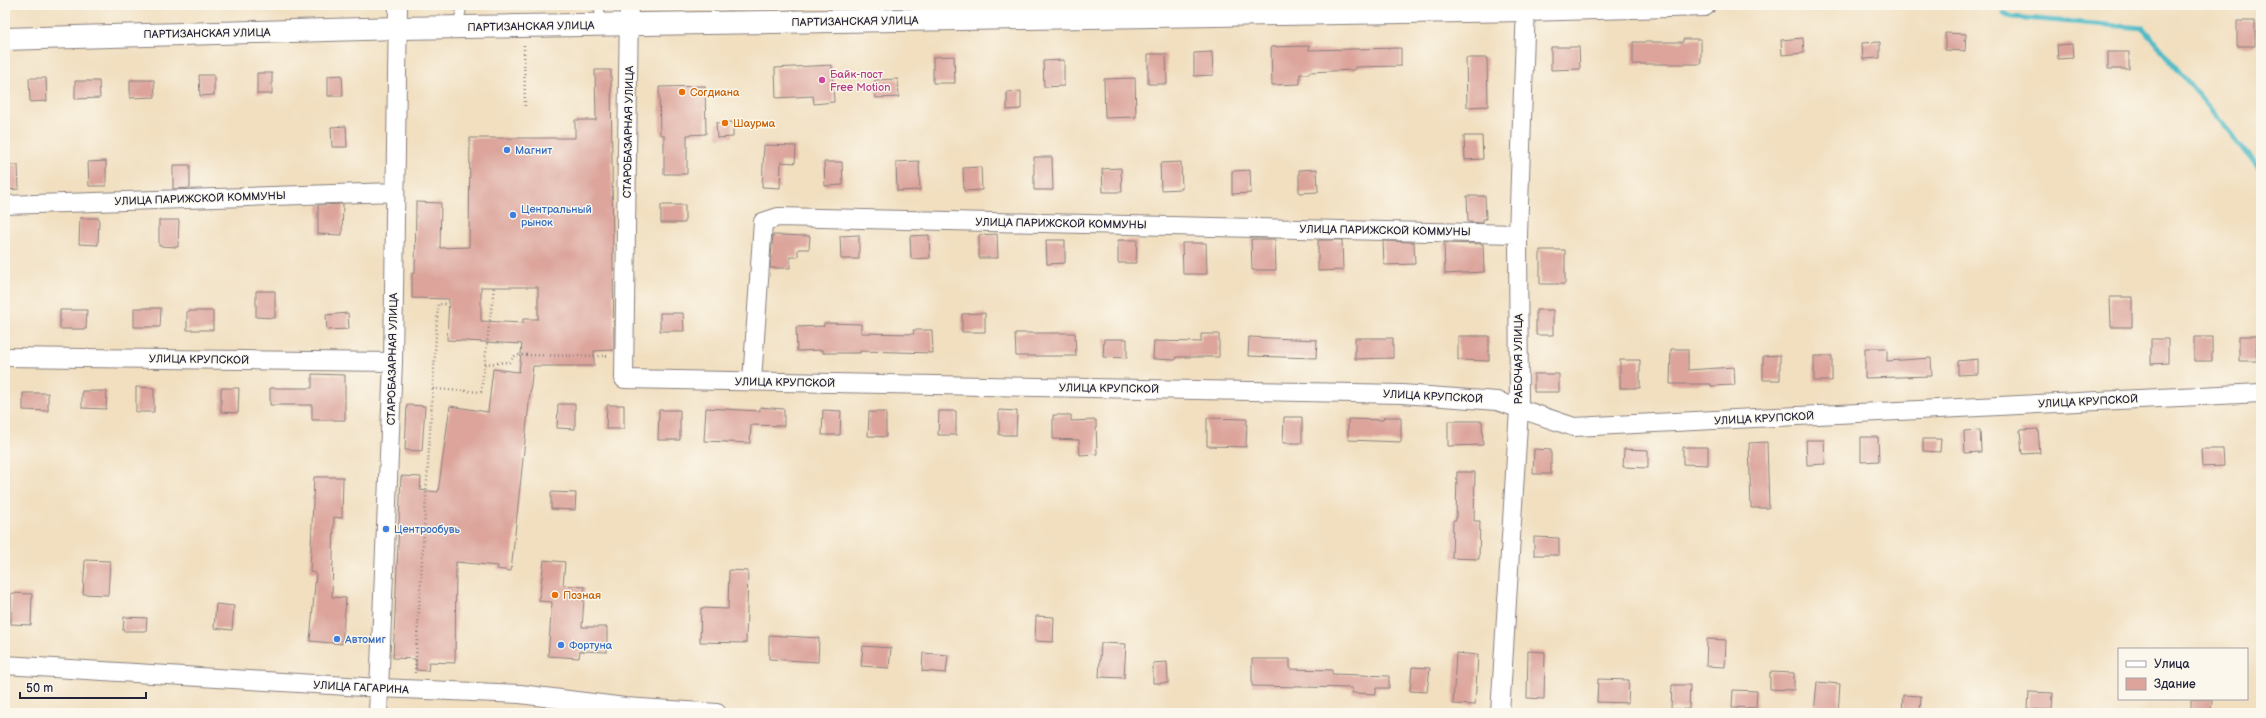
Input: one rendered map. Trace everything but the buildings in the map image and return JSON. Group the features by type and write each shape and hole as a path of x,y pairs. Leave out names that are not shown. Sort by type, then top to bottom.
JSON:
{"main road":[{"name":"ПАРТИЗАНСКАЯ УЛИЦА","path":"5,39 523,26 600,15 1526,8 1704,5"}],"street":[{"name":"СТАРОБАЗАРНАЯ УЛИЦА","path":"378,713 393,362 398,5"},
{"name":"РАБОЧАЯ УЛИЦА","path":"1500,713 1519,409 1518,234 1526,8"},
{"name":"СТАРОБАЗАРНАЯ УЛИЦА","path":"624,379 629,15"},
{"name":"УЛИЦА ПАРИЖСКОЙ КОММУНЫ","path":"5,205 395,192"},
{"name":"УЛИЦА ПАРИЖСКОЙ КОММУНЫ","path":"752,381 763,222 778,217 1518,234"},
{"name":"УЛИЦА КРУПСКОЙ","path":"5,357 393,362"},
{"name":"УЛИЦА КРУПСКОЙ","path":"624,379 1402,394 1478,398 1497,401 1574,427 2261,393"},
{"name":"УЛИЦА ГАГАРИНА","path":"5,665 414,690 520,694 625,707 717,713"}],"lane":[{"path":"458,27 462,5"}],"path":[{"path":"523,26 525,106"},
{"path":"433,389 481,392 494,287"},
{"path":"414,690 438,304 446,304"},
{"path":"485,364 509,362 516,355 624,357"}],"waterway":[{"path":"2004,13 2012,17 2143,28 2261,170"}],"place":[{"name":"Байк-пост Free Motion","path":"822,80"},
{"name":"Согдиана","path":"682,92"},
{"name":"Шаурма","path":"725,123"},
{"name":"Магнит","path":"507,150"},
{"name":"Центральный рынок","path":"513,215"},
{"name":"Центрообувь","path":"386,529"},
{"name":"Позная","path":"555,595"},
{"name":"Автомиг","path":"337,639"},
{"name":"Фортуна","path":"561,645"}]}
